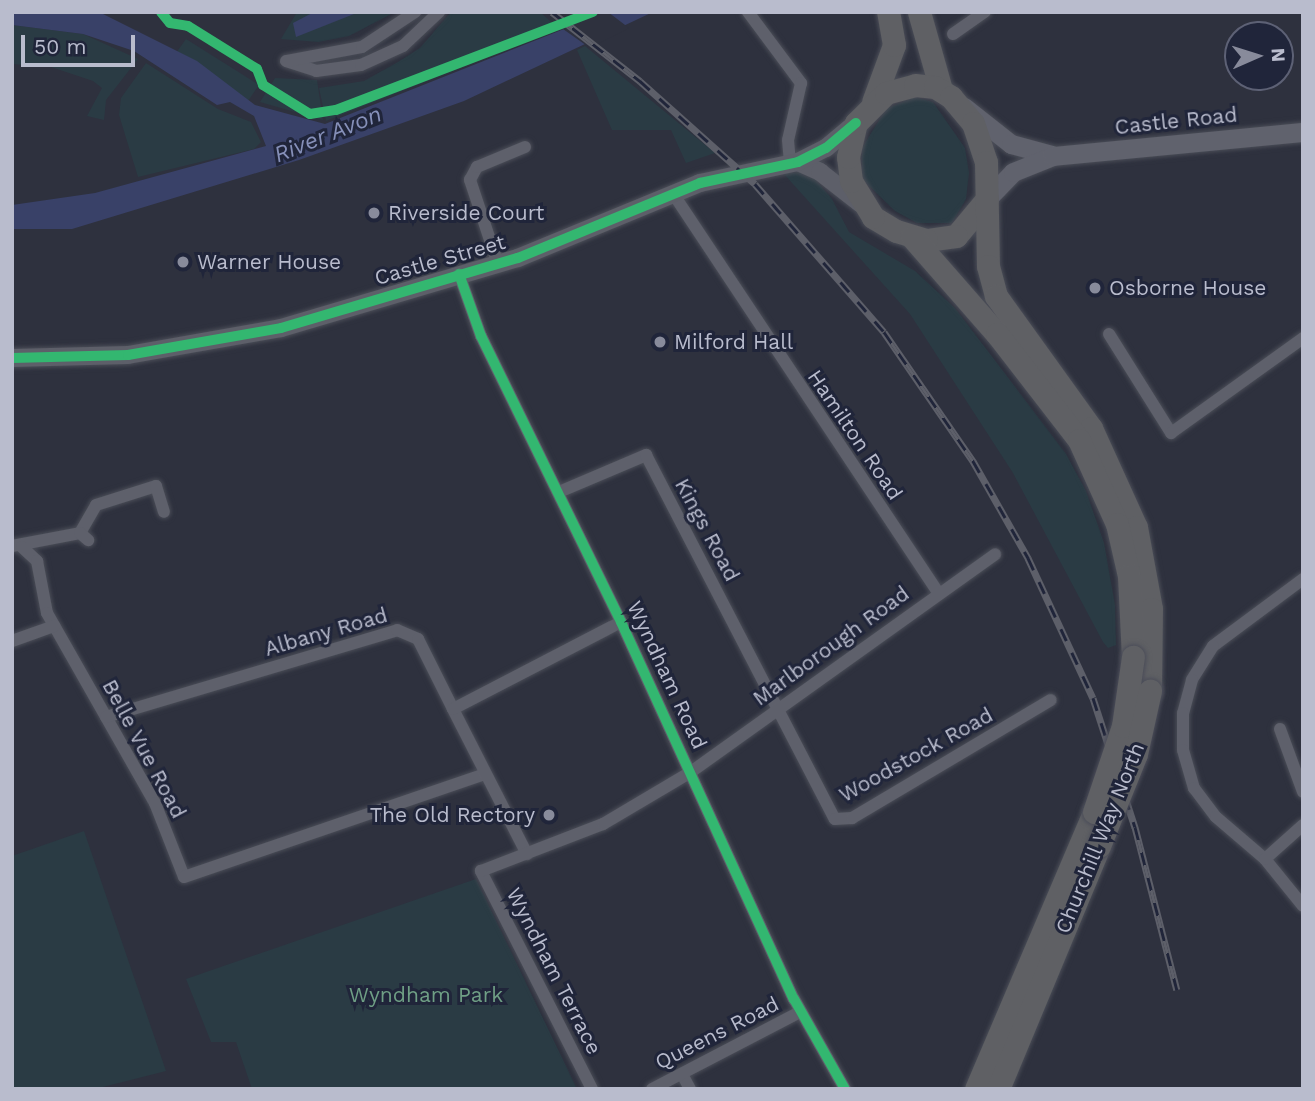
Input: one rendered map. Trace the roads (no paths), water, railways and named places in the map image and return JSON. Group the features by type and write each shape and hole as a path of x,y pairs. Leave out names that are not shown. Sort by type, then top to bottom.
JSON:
{"highway":[{"path":"873,102 907,86 941,90 962,106 984,150 987,199 956,236 912,237 873,217 861,204 851,181 848,157 856,123 873,102 894,44 888,12"},
{"path":"919,12 941,90"},
{"name":"Churchill Way North","path":"987,199 988,266 996,296 1091,428 1136,527 1151,609 1150,691 1132,766 998,1089"},
{"name":"Churchill Way North","path":"912,237 997,334 1079,440 1117,524 1129,576 1133,657 1123,726 1094,812 976,1089"}],"main road":[{"path":"962,106 1012,144 1054,156"},
{"name":"Castle Road","path":"1054,156 1303,132"},
{"path":"987,199 1013,172 1054,156"}],"street":[{"path":"415,12 362,47 286,61 316,71 361,65 403,46 439,12"},
{"path":"748,12 801,83 788,140 794,162 820,172 861,204"},
{"path":"953,34 985,12"},
{"name":"Castle Street","path":"12,358 128,355 227,340 498,264 672,192 730,174 794,162 826,148 856,123"},
{"path":"498,264 470,180 477,167 525,147"},
{"name":"Hamilton Road","path":"672,192 938,593"},
{"name":"Wyndham Road","path":"459,275 481,336 621,622 800,1012 845,1089"},
{"path":"1108,334 1171,433 1303,338"},
{"name":"Kings Road","path":"559,492 646,455 779,706"},
{"path":"17,547 84,536 96,505 156,486 164,512"},
{"name":"Belle Vue Road","path":"17,547 37,561 47,614 161,815 184,877 484,774"},
{"name":"Marlborough Road","path":"481,871 603,824 691,772 779,706 995,554"},
{"path":"1303,579 1213,646 1192,680 1183,713 1183,750 1194,788 1216,817 1265,859 1303,906"},
{"path":"527,854 453,709 621,622"},
{"path":"12,641 54,626"},
{"name":"Albany Road","path":"106,718 397,630 418,639 453,709"},
{"name":"Woodstock Road","path":"779,706 835,819 852,818 1051,700"},
{"path":"1280,729 1303,792"},
{"path":"1265,859 1303,825"},
{"name":"Wyndham Terrace","path":"481,871 592,1089"},
{"name":"Queens Road","path":"652,1089 800,1012"},
{"path":"682,1074 690,1089"}],"water":[{"name":"River Avon","path":"12,12 99,12 197,61 255,105 325,124 607,12 653,12 464,101 299,160 72,229 12,229 12,205 95,193 266,146 254,116 230,102 217,105 134,51 83,34 12,25"},
{"path":"314,12 359,12 296,37 293,23"}],"railway":[{"path":"552,12 640,81 755,184 884,332 973,461 1028,558 1093,698 1135,827 1177,990"}],"place":[{"name":"Riverside Court","path":"374,213"},
{"name":"Warner House","path":"183,262"},
{"name":"Osborne House","path":"1095,288"},
{"name":"Milford Hall","path":"660,342"},
{"name":"The Old Rectory","path":"549,815"}],"park label":[{"name":"Wyndham Park","path":"426,995"}]}
